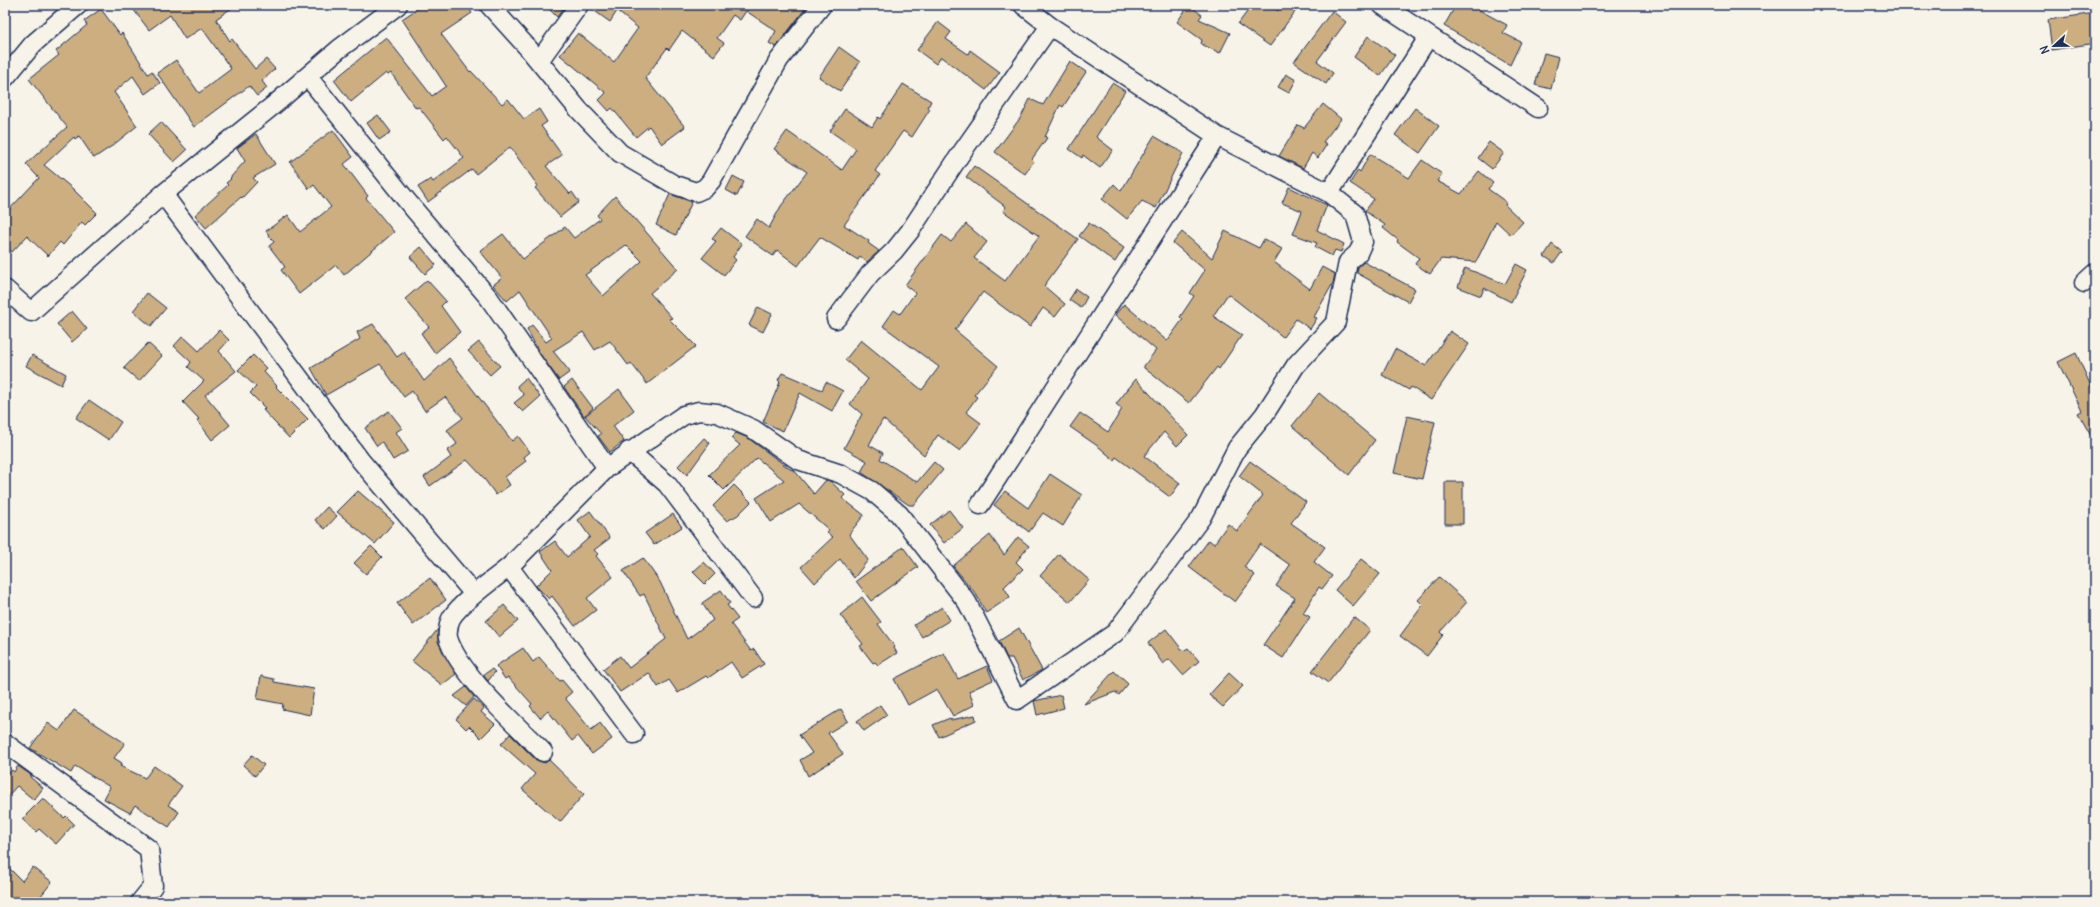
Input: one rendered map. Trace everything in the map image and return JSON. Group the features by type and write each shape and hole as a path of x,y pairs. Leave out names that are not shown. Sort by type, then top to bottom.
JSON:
{"street":[{"path":"5,78 33,44 78,5"},
{"path":"5,289 31,312 163,194 308,77 339,49 398,5"},
{"path":"489,5 539,61 578,109 620,153 675,186 696,192 705,188 711,181 779,60 822,5"},
{"path":"539,61 579,5"},
{"path":"543,752 469,675 453,651 447,636 452,617 474,594 509,567 607,468 684,415 699,411 717,413 753,429 798,460 841,474 872,491 899,514 967,602 1017,700 1115,633 1201,518 1237,448 1264,415 1296,365 1336,322 1348,262 1358,253 1363,242 1355,214 1329,193 1217,136 1050,26 1022,5"},
{"path":"1385,6 1538,108"},
{"path":"836,319 870,274 894,251 910,231 960,155 1050,26"},
{"path":"1329,193 1429,36"},
{"path":"308,77 407,201 489,298 607,468"},
{"path":"980,505 1217,136"},
{"path":"163,194 361,461 474,594"},
{"path":"629,452 667,484 753,598"},
{"path":"509,567 634,734"},
{"path":"5,744 149,849 153,886 140,902"}],"building":[{"path":"130,5 236,5 216,19 230,41 232,39 255,69 266,59 275,69 262,81 267,88 257,96 249,86 194,127 157,73 176,60 199,93 231,69 202,28 185,39 170,15 149,30"},
{"path":"423,5 466,5 472,13 441,34 470,72 471,71 502,104 508,99 524,119 539,109 547,122 541,126 562,155 546,166 570,194 572,192 579,202 560,217 535,188 538,186 510,147 476,174 472,169 428,202 418,187 431,179 433,182 464,158 447,136 444,139 419,107 416,108 391,73 388,75 386,73 351,102 334,80 386,37 432,96 446,86 402,19"},
{"path":"545,5 562,5 564,7 557,17"},
{"path":"589,5 808,5 776,47 769,43 776,31 746,11 740,20 733,15 717,38 724,43 714,56 682,31 669,50 667,48 645,78 685,127 662,144 649,126 636,137 612,108 609,111 599,100 606,93 560,55 578,33 614,62 638,28 617,11 610,22 589,7"},
{"path":"1189,5 1202,15 1199,19 1230,33 1220,53 1201,44 1202,40 1177,22"},
{"path":"1252,5 1269,5 1278,11 1283,5 1300,5 1270,46 1238,24"},
{"path":"1456,5 1470,5 1507,25 1503,33 1521,42 1510,65 1444,26"},
{"path":"101,9 120,35 122,33 148,74 152,71 160,83 145,94 133,76 114,92 137,126 112,146 94,158 79,136 75,139 74,137 44,165 73,189 97,213 85,225 82,222 63,245 60,242 48,256 27,236 12,252 5,245 5,214 39,178 26,164 67,127 29,79 59,55 56,51 87,25 84,21"},
{"path":"1332,11 1346,22 1317,61 1333,73 1326,84 1294,62"},
{"path":"2095,13 2095,43 2052,50 2048,20"},
{"path":"938,22 951,32 946,39 968,54 970,50 1000,72 986,90 941,57 936,64 917,50"},
{"path":"1368,36 1395,55 1380,76 1354,57"},
{"path":"839,47 860,62 840,91 819,77"},
{"path":"1544,53 1559,57 1551,89 1535,85"},
{"path":"1070,61 1086,72 1063,107 1060,105 1045,137 1047,138 1032,159 1034,161 1025,174 995,152 1021,117 1030,99 1043,105"},
{"path":"1286,74 1296,80 1289,93 1278,87"},
{"path":"1112,83 1125,91 1096,137 1113,150 1100,168 1083,155 1082,158 1069,149"},
{"path":"903,84 931,101 928,107 930,109 912,137 903,131 875,171 880,175 844,225 869,241 868,243 879,251 867,262 860,256 858,260 820,237 798,266 777,250 773,256 745,236 757,219 769,228 781,206 807,172 774,149 787,131 842,170 856,149 830,131 845,109 872,127 878,117 880,119"},
{"path":"1323,104 1341,119 1323,142 1327,144 1318,158 1312,153 1303,168 1279,156 1298,125 1304,128"},
{"path":"1415,108 1439,126 1420,153 1395,135"},
{"path":"378,115 391,132 379,140 367,123"},
{"path":"161,122 187,150 174,162 148,134"},
{"path":"333,130 353,157 344,164 368,196 366,198 394,232 344,275 336,265 299,294 281,270 285,267 269,246 274,242 266,231 288,215 300,232 331,207 314,185 309,189 290,162"},
{"path":"256,134 275,164 253,178 257,182 242,198 241,197 206,228 195,215 228,185 226,183 245,161 237,148"},
{"path":"1154,136 1183,153 1156,208 1142,201 1127,219 1102,199 1114,184 1121,191"},
{"path":"1489,142 1504,153 1492,169 1478,158"},
{"path":"1370,154 1409,178 1422,160 1442,174 1437,181 1461,194 1479,171 1493,183 1488,189 1506,202 1505,205 1523,222 1511,235 1496,221 1476,262 1441,259 1430,274 1415,264 1419,258 1397,242 1398,240 1383,228 1385,225 1365,211 1374,199 1350,183 1358,170 1360,172"},
{"path":"974,166 1078,239 1044,286 1065,304 1055,317 1043,308 1030,327 983,292 955,330 998,366 974,395 977,397 966,412 981,423 960,451 938,435 924,455 883,419 869,445 883,453 880,459 917,482 934,462 943,470 914,505 909,505 861,472 867,461 844,448 862,414 850,404 868,379 845,360 861,340 922,390 939,367 883,326 894,310 900,314 915,293 905,285 942,235 951,242 966,224 987,242 974,258 1005,281 1039,236 1003,211 1006,207 966,177"},
{"path":"733,176 744,182 737,196 726,190"},
{"path":"1289,187 1327,205 1317,230 1344,244 1341,252 1335,250 1332,256 1315,247 1317,243 1293,234 1302,211 1282,203"},
{"path":"670,194 692,202 676,235 656,225"},
{"path":"615,196 678,269 650,293 672,318 669,319 696,346 647,384 631,363 628,365 610,341 595,350 583,332 553,351 570,372 559,380 540,354 527,329 532,325 546,342 552,338 520,290 507,301 493,285 502,278 480,251 503,234 523,259 565,227 574,238 600,219 597,215","holes":["626,245 642,261 603,296 585,275"]},
{"path":"1089,223 1124,248 1115,262 1079,236"},
{"path":"721,228 742,244 733,257 736,260 724,275 702,258 716,241 712,239"},
{"path":"1225,231 1259,248 1264,239 1282,249 1274,262 1310,289 1322,267 1335,274 1333,283 1314,317 1317,318 1310,329 1296,319 1283,337 1228,294 1213,316 1242,335 1219,369 1217,367 1189,403 1144,368 1156,350 1115,315 1124,304 1167,341 1183,319 1180,317 1194,296 1190,293 1205,270 1173,243 1182,232 1212,258"},
{"path":"1552,244 1562,252 1554,263 1544,256"},
{"path":"421,247 436,265 425,274 410,257"},
{"path":"1364,262 1415,289 1408,302 1357,273 1358,267"},
{"path":"1516,264 1527,270 1511,302 1484,288 1481,296 1458,287 1465,268 1505,284"},
{"path":"427,280 446,301 441,306 460,332 435,353 421,333 429,327 405,299"},
{"path":"1076,289 1087,297 1081,308 1069,300"},
{"path":"147,293 166,308 151,326 133,311"},
{"path":"758,307 772,314 763,332 749,325"},
{"path":"72,311 87,329 72,342 57,324"},
{"path":"373,324 397,357 404,352 424,381 449,358 512,441 518,436 530,452 524,457 526,461 505,477 510,485 496,495 482,476 467,460 430,486 424,477 451,457 447,451 457,444 447,430 463,418 445,397 425,411 412,391 404,397 380,364 326,395 311,368 360,339 357,332"},
{"path":"219,330 229,340 219,351 236,371 205,395 230,425 212,440 197,420 199,419 183,402 204,381 188,367 191,362 174,346 183,336 199,351"},
{"path":"1450,331 1469,344 1431,400 1411,387 1409,390 1382,375 1395,349 1426,366"},
{"path":"479,342 500,366 490,375 468,351"},
{"path":"148,343 162,356 139,381 124,368"},
{"path":"2076,353 2095,395 2095,443 2078,413 2082,411 2058,362"},
{"path":"32,355 66,374 61,385 26,366"},
{"path":"253,355 266,368 263,371 277,386 276,387 308,419 289,438 263,410 265,408 250,393 256,387 238,370"},
{"path":"782,373 822,390 826,382 843,391 832,411 800,393 783,431 763,422 780,382 778,380"},
{"path":"526,378 540,397 523,412 514,403 524,395 517,386"},
{"path":"1136,379 1188,435 1177,446 1164,432 1144,456 1180,483 1170,497 1116,457 1114,460 1099,447 1070,427 1080,413 1108,432 1122,409 1116,404"},
{"path":"572,380 593,408 584,416 564,387"},
{"path":"619,389 634,410 613,426 624,441 610,452 598,436 601,434 585,416"},
{"path":"1319,393 1375,440 1349,475 1292,426"},
{"path":"89,400 121,422 109,440 76,418"},
{"path":"389,411 402,428 396,432 408,451 393,460 382,442 377,446 365,428"},
{"path":"1407,416 1435,422 1422,479 1394,473"},
{"path":"736,433 748,438 790,469 794,470 814,494 826,480 830,481 845,495 842,498 864,515 849,534 868,560 854,578 840,559 815,583 801,567 833,537 827,533 829,530 799,504 771,522 756,498 784,480 757,458 724,490 709,475 740,445 731,438"},
{"path":"704,438 710,443 687,475 678,466"},
{"path":"1250,461 1306,502 1291,523 1325,547 1314,562 1332,576 1322,589 1319,587 1303,613 1310,617 1283,658 1263,645 1295,598 1276,586 1290,565 1260,544 1244,567 1255,575 1235,602 1189,567 1209,540 1214,544 1228,524 1237,531 1263,495 1239,476"},
{"path":"1050,474 1082,495 1063,526 1043,513 1029,532 994,505 1005,491 1028,508"},
{"path":"1445,482 1463,482 1463,524 1445,524"},
{"path":"734,485 751,502 738,515 727,521 713,506"},
{"path":"358,491 394,522 375,544 337,512"},
{"path":"327,507 337,516 325,529 315,520"},
{"path":"949,510 963,528 944,543 930,525"},
{"path":"590,511 610,538 594,550 598,554 596,556 613,577 587,598 596,610 575,626 552,596 549,599 536,586 552,570 540,552 555,541 567,557 590,537 578,520"},
{"path":"673,514 682,527 654,545 645,533"},
{"path":"990,535 1004,555 1018,537 1029,546 1016,562 1023,569 1004,587 1010,597 986,613 976,594 953,566"},
{"path":"371,546 382,557 366,574 354,563"},
{"path":"903,547 918,567 871,601 856,581"},
{"path":"1059,554 1089,580 1070,602 1040,576"},
{"path":"643,558 660,582 687,639 713,620 702,603 721,590 730,603 727,605 738,619 731,624 751,651 754,649 764,664 742,678 731,662 708,678 706,676 678,693 669,680 658,687 649,673 620,692 603,669 620,656 629,668 666,639 644,594 640,596 623,571"},
{"path":"1361,559 1380,574 1353,606 1335,590"},
{"path":"704,562 715,574 705,584 693,572"},
{"path":"1439,577 1467,602 1440,632 1443,635 1427,656 1400,636 1423,605 1418,600"},
{"path":"430,578 446,600 413,625 397,603"},
{"path":"862,597 881,622 878,624 895,647 894,648 897,653 878,665 875,662 873,663 860,646 863,644 840,615"},
{"path":"504,605 518,621 499,637 486,621"},
{"path":"942,607 950,620 922,637 914,625"},
{"path":"1354,617 1370,630 1328,683 1312,671"},
{"path":"1019,628 1042,670 1023,680 1012,658 1007,658 999,641"},
{"path":"438,629 438,642 456,674 442,685 412,661"},
{"path":"1166,629 1183,651 1188,648 1199,661 1183,675 1169,659 1163,664 1148,643"},
{"path":"523,648 533,662 539,657 572,692 565,698 591,730 600,723 612,739 592,754 578,736 572,741 548,711 540,718 530,706 532,704 508,677 505,679 496,666"},
{"path":"944,653 958,679 987,666 993,680 969,691 974,705 953,716 937,689 908,705 894,679"},
{"path":"492,669 495,672 488,681 483,675"},
{"path":"1114,671 1128,684 1119,695 1115,692 1084,704"},
{"path":"1229,673 1243,686 1223,707 1209,695"},
{"path":"261,676 274,679 274,682 314,689 310,715 282,709 283,704 257,699"},
{"path":"466,687 474,697 466,706 454,696"},
{"path":"1061,695 1064,708 1037,715 1034,701"},
{"path":"474,699 484,708 481,712 495,724 481,738 469,726 466,729 456,719"},
{"path":"880,705 887,715 864,731 857,721"},
{"path":"841,709 848,721 828,733 843,754 808,776 800,760 812,753 799,735"},
{"path":"74,710 125,743 114,758 122,763 120,766 145,778 154,766 182,786 168,805 179,812 169,827 135,805 130,813 104,799 110,787 75,766 71,773 30,748 48,723 59,731"},
{"path":"975,715 976,720 939,737 933,725 950,718 951,720"},
{"path":"510,734 536,760 545,763 549,760 584,794 560,822 522,789 535,774 501,744"},
{"path":"252,755 264,765 255,776 243,765"},
{"path":"18,766 31,775 30,777 43,788 34,800 17,786 5,799 5,777 12,770 14,772"},
{"path":"43,798 64,818 66,816 74,824 56,844 39,829 36,832 22,819"},
{"path":"5,864 22,881 33,867 52,882 36,902 5,902"}]}
